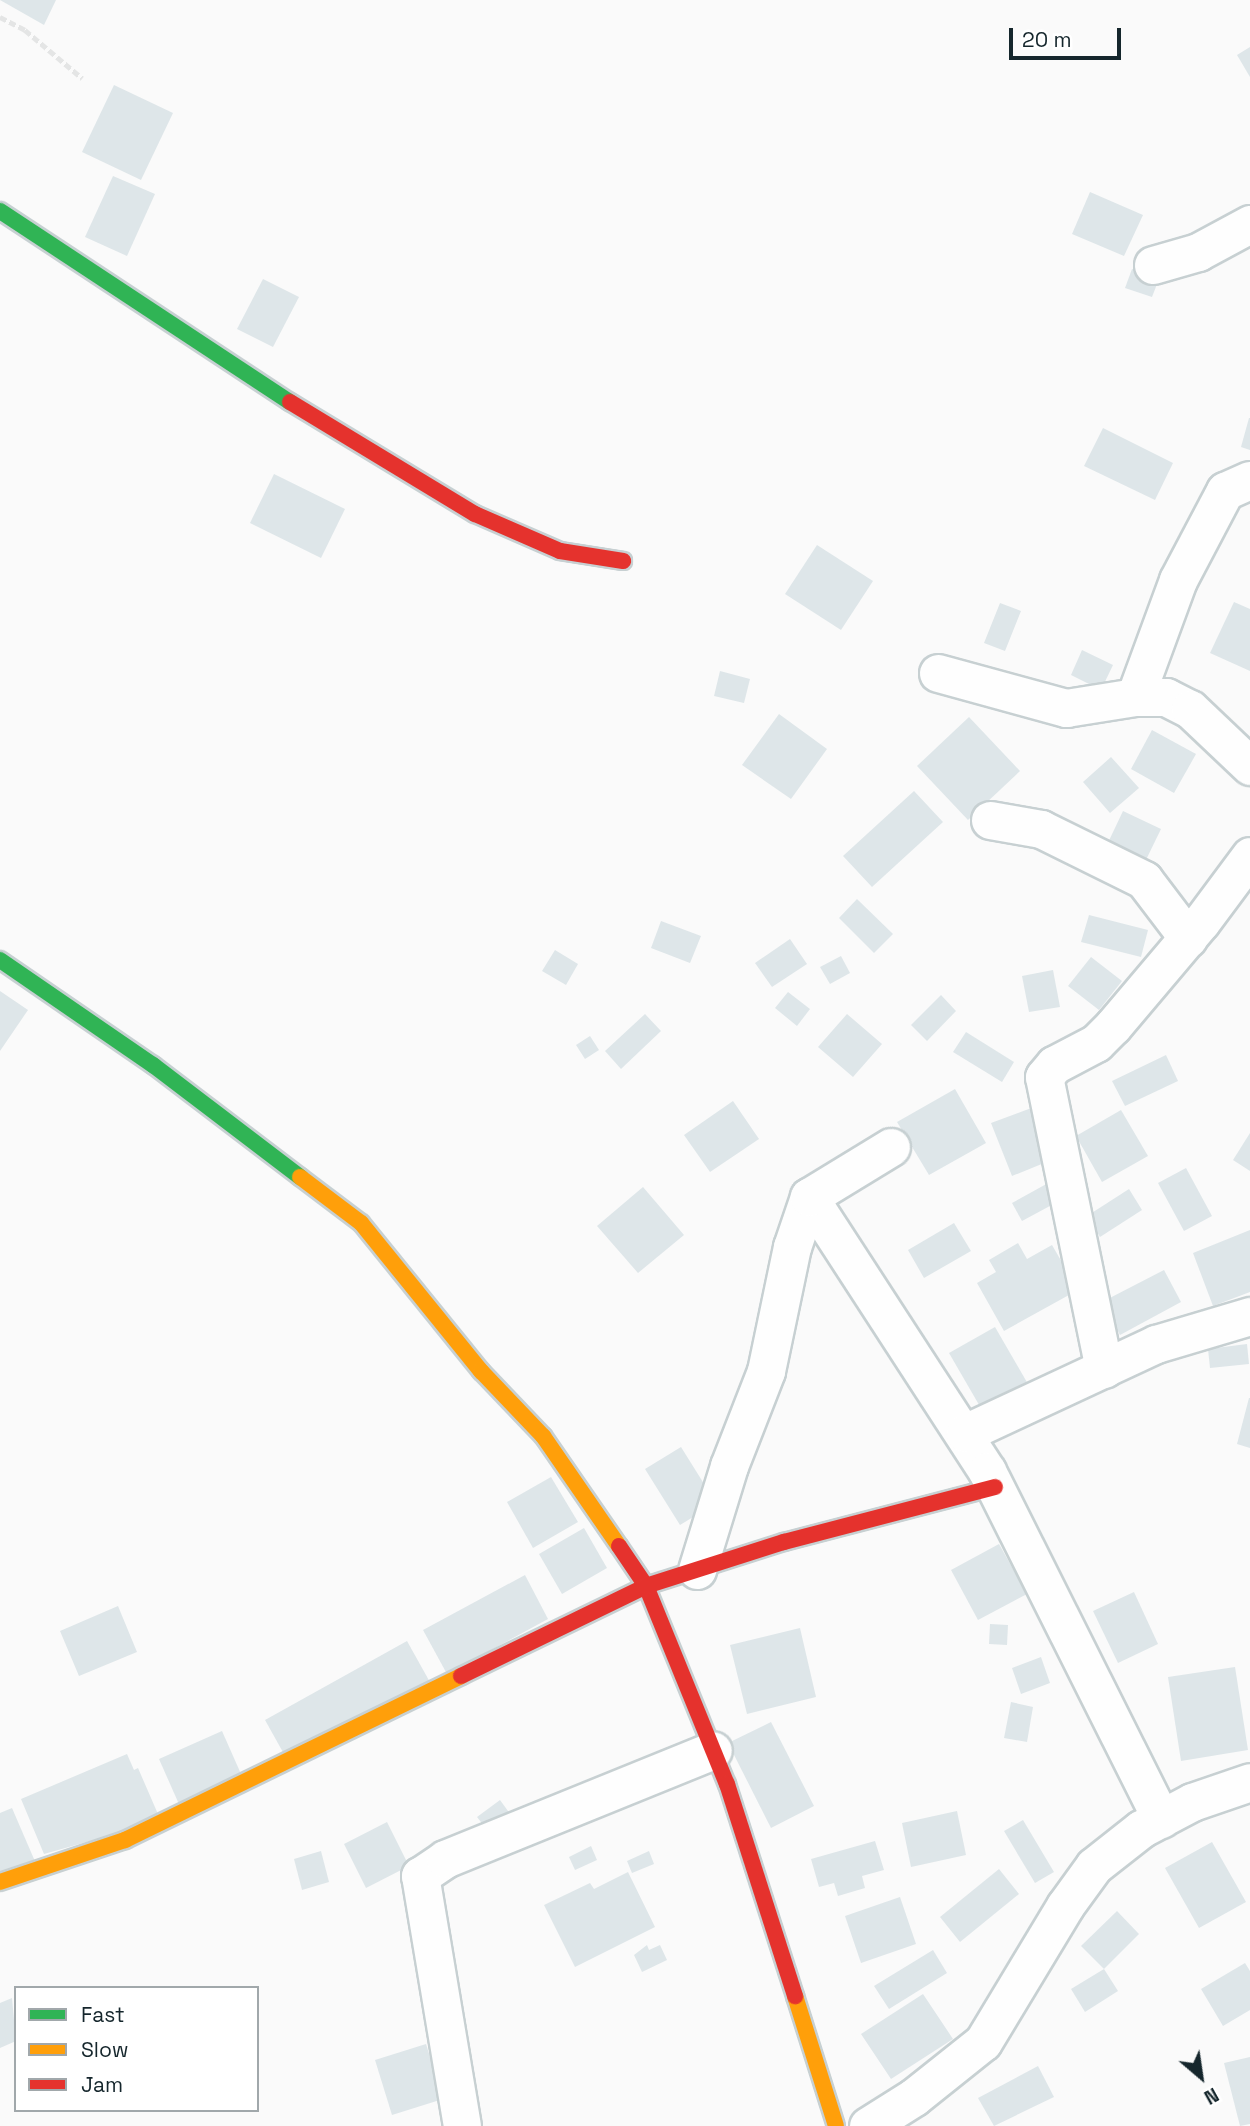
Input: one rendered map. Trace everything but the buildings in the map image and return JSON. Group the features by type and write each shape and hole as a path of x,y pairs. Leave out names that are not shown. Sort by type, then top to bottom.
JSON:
{"street":[{"path":"0,211 282,397 475,514 561,551 623,561"},
{"path":"1153,265 1198,252 1250,224"},
{"path":"1135,697 1178,580 1224,491 1250,480"},
{"path":"937,673 1066,708 1135,697 1166,697 1190,709 1250,766"},
{"path":"990,820 1041,830 1144,880 1188,938"},
{"path":"1104,1369 1044,1077 1054,1065 1096,1043 1188,938 1250,856"},
{"path":"0,960 153,1065 361,1223 481,1371 543,1436 646,1586 713,1750 836,2126"},
{"path":"697,1570 729,1466 766,1371 792,1247 809,1197 891,1147"},
{"path":"809,1197 965,1433 995,1487 1161,1819"},
{"path":"965,1433 1156,1344 1250,1316"},
{"path":"0,1882 150,1829 646,1586 784,1542 995,1487"},
{"path":"462,2126 420,1876 445,1859 713,1750"},
{"path":"868,2126 914,2098 982,2042 1065,1906 1094,1867 1161,1819 1250,1782"}],"path":[{"path":"0,17 25,30 82,78"}],"traffic: fast":[{"path":"0,211 290,402"},
{"path":"0,960 153,1065 300,1177"}],"traffic: slow":[{"path":"300,1177 361,1223 481,1371 543,1436 619,1546"},
{"path":"0,1882 125,1840 461,1676"},
{"path":"795,1996 836,2126"}],"traffic: jam":[{"path":"290,402 475,514 560,551 623,561"},
{"path":"461,1676 646,1586 784,1542 995,1487"},
{"path":"619,1546 646,1586 727,1784 795,1996"}]}
